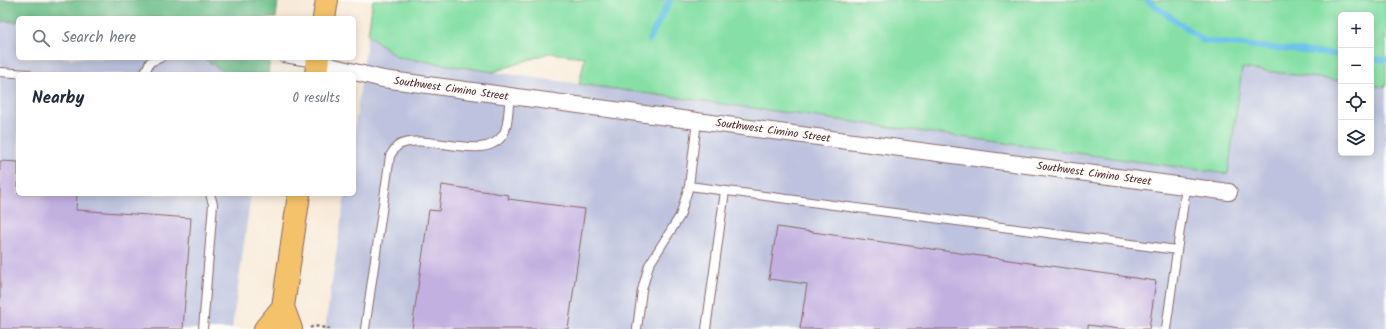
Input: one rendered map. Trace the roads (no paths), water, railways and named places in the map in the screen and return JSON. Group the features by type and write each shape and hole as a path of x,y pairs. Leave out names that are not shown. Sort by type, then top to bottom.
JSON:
{"main road":[{"path":"324,16 327,0"},
{"path":"291,329 283,307 299,196"},
{"path":"265,329 283,307"}],"street":[{"name":"Southwest Cimino Street","path":"317,65 350,72"},
{"name":"Southwest Cimino Street","path":"356,73 383,79 510,97 1229,192"}],"lane":[{"path":"145,72 150,62 155,60"},
{"path":"293,60 317,65"},
{"path":"0,72 16,73"},
{"path":"365,329 390,156 398,145 412,141 471,147 486,147 496,142 503,134 507,123 510,97"},
{"path":"637,329 642,290 650,265 680,216 689,186 697,121"},
{"path":"689,186 1177,250"},
{"path":"1166,329 1186,187"},
{"path":"706,329 725,191"},
{"path":"203,329 213,204 211,196"}],"waterway":[{"path":"649,40 670,0"},
{"path":"1147,0 1204,41 1338,55"},
{"path":"1374,58 1386,60"}]}
